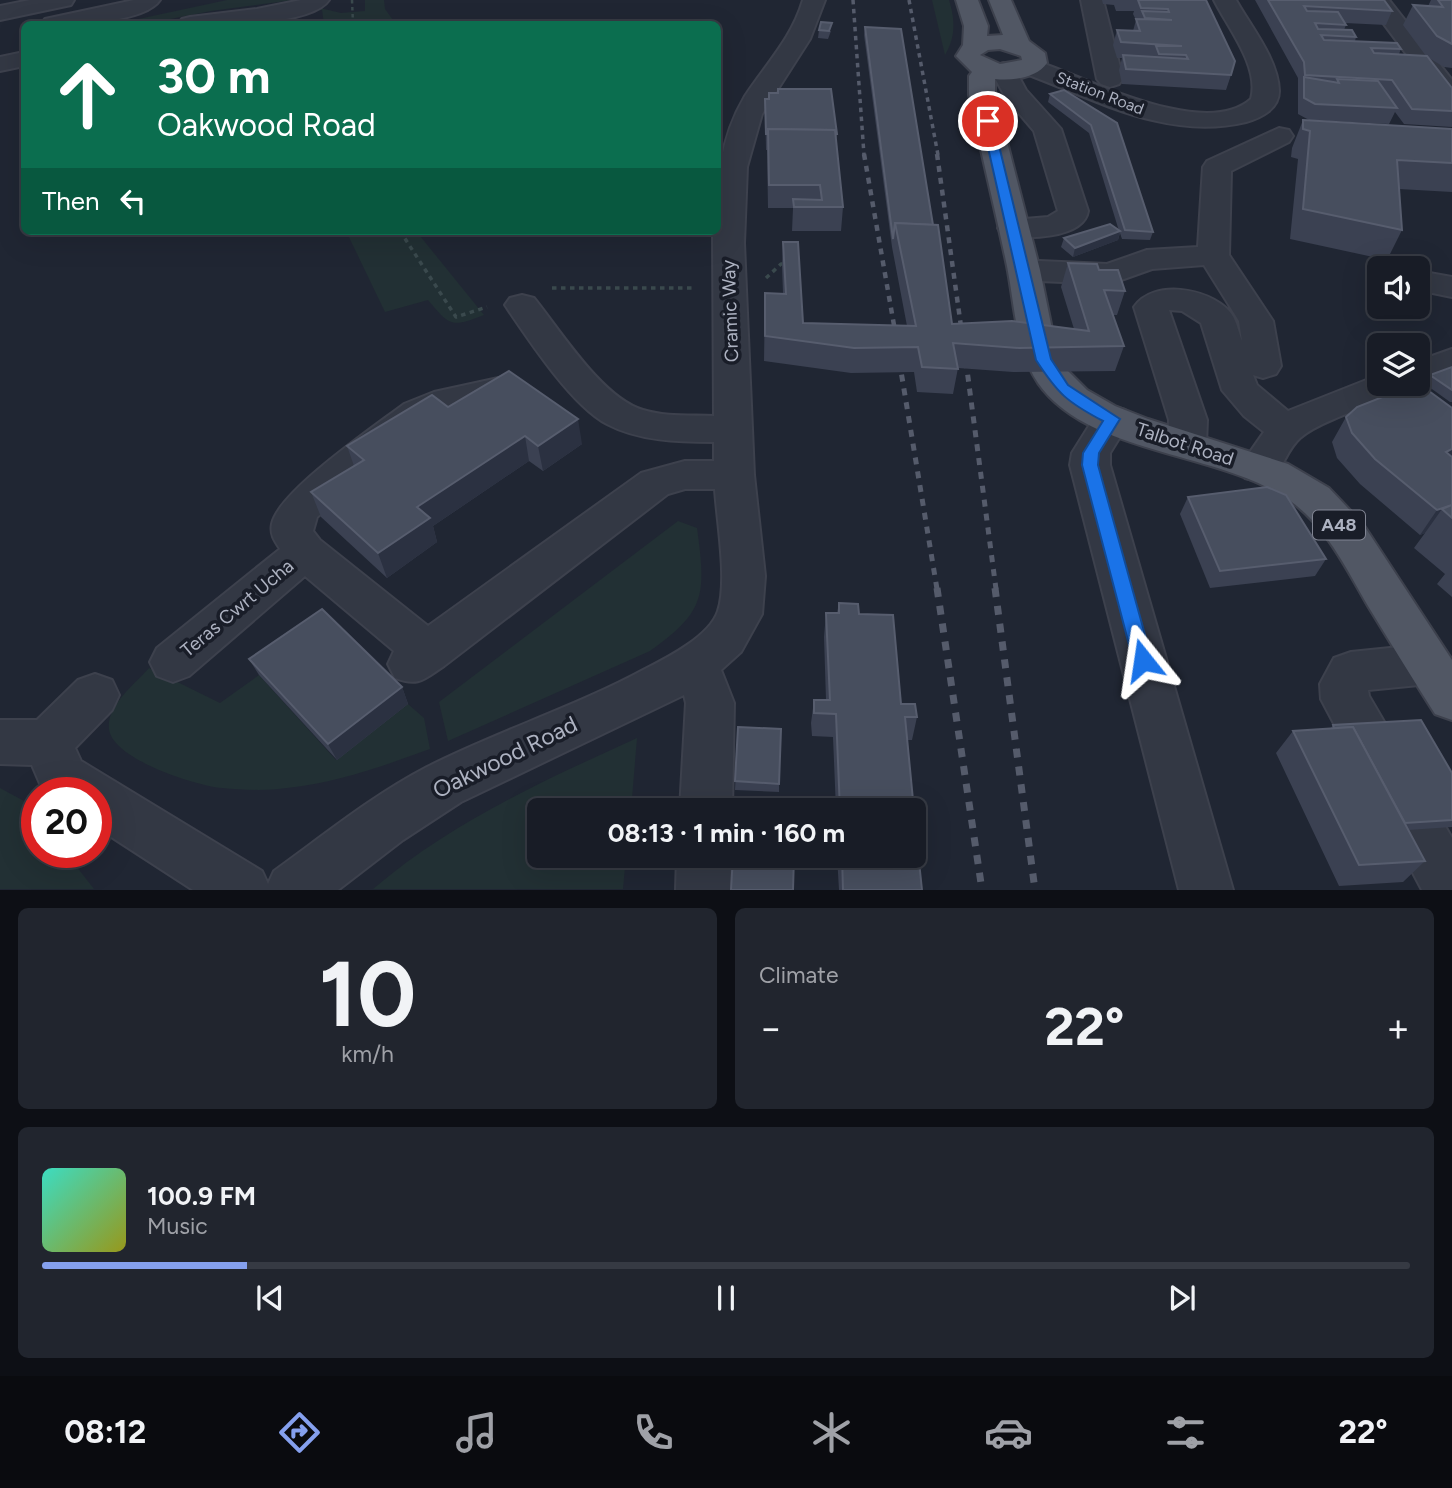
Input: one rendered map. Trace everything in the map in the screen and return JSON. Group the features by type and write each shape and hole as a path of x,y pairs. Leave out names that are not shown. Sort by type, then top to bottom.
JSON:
{"main road":[{"name":"A48","path":"967,0 976,26 1003,60"},
{"name":"A48","path":"1000,0 1003,60"},
{"name":"Talbot Road","path":"1003,60 982,76 982,95 1044,360 1063,388 1079,401 1112,419 1259,467 1289,480 1324,506 1354,545 1440,682"}],"street":[{"path":"0,13 63,0"},
{"path":"68,21 140,6 149,0"},
{"path":"210,21 285,10 313,4 318,0"},
{"name":"Cramic Way","path":"710,653 740,614 743,576 734,475 725,176 743,124 759,94 808,27 814,0"},
{"path":"1093,0 1110,79"},
{"path":"1225,0 1265,76 1266,95 1258,108 1248,113"},
{"path":"1379,3 1416,8"},
{"path":"1379,3 1442,72 1452,97"},
{"path":"0,36 21,32"},
{"path":"1080,52 1105,54"},
{"path":"0,64 21,60"},
{"path":"1003,60 1015,93 1046,129 1073,211 1072,217 1061,222 1031,229 1013,228"},
{"name":"Station Road","path":"1003,60 1157,114 1208,120 1232,118 1248,113"},
{"path":"1217,167 1294,134 1248,113"},
{"path":"1200,128 1217,167 1213,255 1256,321 1263,366"},
{"path":"1039,271 1110,274 1147,260 1213,255"},
{"path":"1187,444 1188,420 1150,307 1169,299 1190,302 1217,318 1240,390 1256,407 1286,429"},
{"path":"518,301 593,392 618,415 646,424 734,430"},
{"path":"1430,369 1452,361"},
{"name":"Teras Cwrt Ucha","path":"173,662 305,552 292,534 293,521 303,506 398,426 434,405 503,389"},
{"path":"1259,467 1286,429 1305,418 1367,394"},
{"path":"1414,396 1431,408"},
{"path":"1112,419 1091,453 1090,465 1206,890"},
{"path":"305,552 420,658 655,483 685,475 734,475"},
{"path":"706,798 709,703 705,685 710,653"},
{"name":"Oakwood Road","path":"293,890 385,822 443,785 710,653"},
{"path":"1440,682 1351,672 1344,684 1345,699 1444,876 1452,880"},
{"path":"63,777 23,743 95,695"},
{"path":"112,808 243,890"},
{"path":"703,890 704,868"}],"path":[{"path":"352,0 353,21"},
{"path":"403,235 456,317 518,301 548,288 730,287"}],"shaded area":[{"path":"227,0 294,0 160,21 129,21"},
{"path":"365,0 384,0 385,9 393,20 398,21 324,21 322,10 288,14 320,8 341,13 365,11"},
{"path":"932,0 949,0 951,7 953,35 945,55"},
{"path":"348,235 419,235 484,315 464,322 452,322 441,315 428,300 385,312"},
{"path":"678,521 697,528 701,570 698,600 682,624 650,651 448,741 439,702"},
{"path":"149,668 220,703 259,675 336,760 408,704 424,718 430,749 360,773 306,786 247,790 194,782 157,769 124,751 109,729 109,720 117,704"},
{"path":"637,738 632,798 527,798 527,868 625,868 623,889 373,889 434,843 534,787"},
{"path":"0,788 21,799 21,868 78,868 94,889 0,889"}],"building":[{"path":"1138,0 1206,0 1235,61 1231,75 1126,69 1123,55 1188,59 1186,55 1159,54 1156,46 1182,46 1121,42 1117,30 1140,31 1136,19 1172,20 1145,18 1142,11 1169,12 1168,9 1141,8"},
{"path":"1268,0 1384,0 1392,11 1304,6 1307,11 1338,12 1346,25 1315,23 1318,29 1352,30 1356,37 1321,35 1324,40 1397,43 1401,49 1371,48 1374,53 1427,56 1452,88 1452,111 1412,109 1392,80 1305,75 1304,62"},
{"path":"1438,0 1452,0 1452,44 1437,36 1413,5 1443,7"},
{"path":"821,22 832,23 829,31 819,30"},
{"path":"865,27 901,29 933,225 895,223 893,239"},
{"path":"1304,77 1339,83 1337,79 1378,81 1397,108 1315,104 1304,98"},
{"path":"778,89 831,89 837,134 835,130 768,129 766,134 765,99 769,99 769,93 778,93"},
{"path":"1064,90 1117,123 1153,232 1125,230 1091,125 1050,94"},
{"path":"1303,120 1452,129 1452,163 1397,160 1402,230 1303,209 1310,131 1303,129"},
{"path":"768,129 835,130 843,207 794,207 793,199 822,200 820,185 769,185"},
{"path":"895,223 938,225 952,324 1012,321 1089,331 1068,263 1097,264 1099,270 1118,270 1125,291 1104,290 1124,346 1019,348 953,343 958,369 922,367 918,347 854,348 765,336 765,293 786,294 783,242 798,242 803,323 916,326"},
{"path":"1110,224 1120,231 1075,248 1064,238"},
{"path":"1452,367 1452,390 1430,375"},
{"path":"509,371 578,419 538,446 525,436 417,507 430,518 378,553 311,492 364,460 347,446 432,395 448,407"},
{"path":"1430,392 1452,408 1452,449 1446,452 1452,457 1452,505 1437,510 1375,459 1352,433 1346,417 1357,407 1385,396 1430,396"},
{"path":"1267,487 1286,495 1326,559 1220,571 1188,497"},
{"path":"1452,505 1452,518 1442,509"},
{"path":"839,603 858,604 859,614 893,615 901,704 915,704 917,717 905,717 913,798 840,798 836,714 814,713 814,700 830,700 826,613 839,613"},
{"path":"322,609 402,687 328,744 249,659"},
{"path":"1421,720 1452,773 1452,820 1405,823 1353,727 1334,728 1333,725"},
{"path":"738,727 781,729 779,784 735,781"},
{"path":"1353,727 1425,861 1359,865 1293,731"},
{"path":"732,868 794,868 793,890 731,890"},
{"path":"842,868 920,868 922,890 843,890"}],"railway":[{"path":"853,0 864,155"},
{"path":"909,0 938,155"},
{"path":"864,154 898,348"},
{"path":"937,154 964,348"},
{"path":"897,347 937,589"},
{"path":"964,347 996,589"},
{"path":"937,588 982,890"},
{"path":"995,588 1035,890"}],"route":[{"path":"988,121 1044,360 1063,388 1079,401 1112,419 1091,453 1090,465 1143,660"}]}
